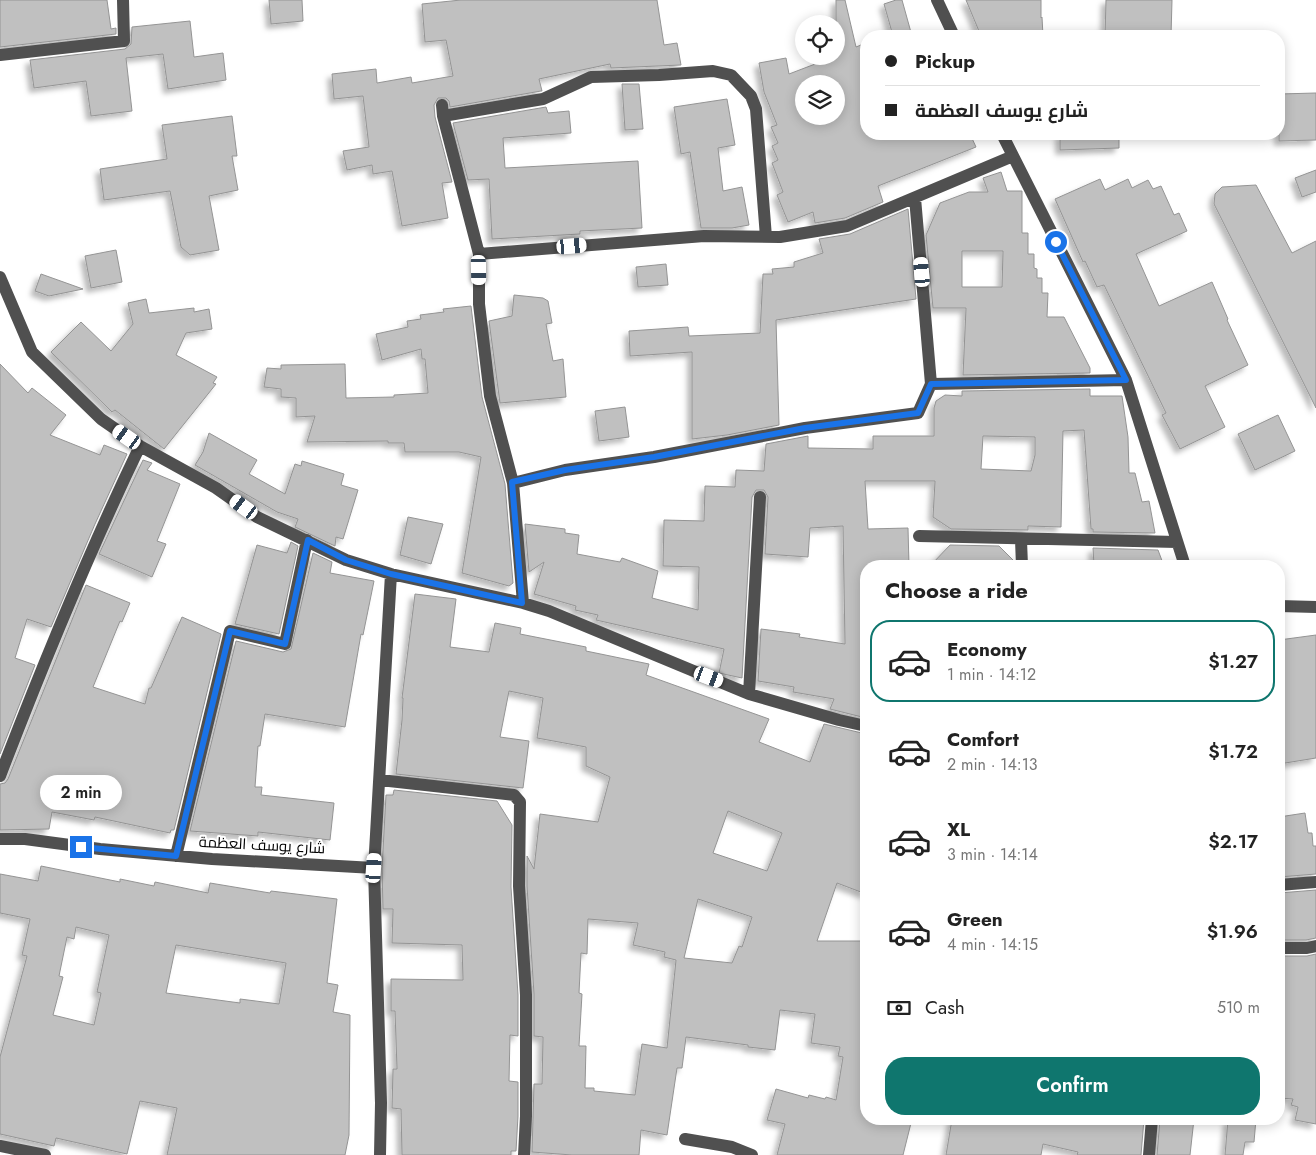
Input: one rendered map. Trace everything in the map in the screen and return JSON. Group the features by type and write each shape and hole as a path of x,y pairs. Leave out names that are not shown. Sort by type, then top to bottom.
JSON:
{"street":[{"path":"0,55 124,42 123,0"},
{"path":"937,0 951,30"},
{"path":"522,603 512,482 490,396 479,304 479,254 442,110 543,99 590,77 659,75 714,70 731,74 751,96 756,109 766,237"},
{"path":"1005,140 1126,380 1183,560"},
{"path":"479,254 704,236 780,237 847,226 1013,156"},
{"path":"512,482 565,470 654,457 805,428 918,413 931,384 915,198"},
{"path":"0,277 32,352 101,419 140,446 216,488 257,517 346,560 391,574 522,603 549,611 750,694 860,725"},
{"path":"931,384 1126,380"},
{"path":"0,776 100,530 140,446"},
{"path":"750,694 760,497"},
{"path":"919,536 1021,540 1177,542"},
{"path":"176,856 230,631 285,644 308,540"},
{"path":"1021,540 1022,560"},
{"path":"380,1155 381,1104 374,868 391,574"},
{"path":"1285,606 1316,606"},
{"path":"380,780 514,795 520,802 519,886 526,995 526,1116 524,1155"},
{"name":"شارع يوسف العظمة","path":"0,839 25,839 100,849 176,856 374,868"},
{"path":"1285,885 1316,882"},
{"path":"1285,948 1316,946"},
{"path":"1148,1155 1151,1125"},
{"path":"685,1138 732,1148 752,1155"},
{"path":"0,1146 45,1155"}],"building":[{"path":"0,0 107,0 111,29 116,28 116,34 0,47"},
{"path":"269,0 302,0 303,21 271,24"},
{"path":"461,0 657,0 664,45 677,43 681,65 611,68 610,64 539,79 542,91 450,107 449,101 446,98 438,98 434,105 435,117 452,182 442,183 448,218 402,226 392,171 373,174 372,165 347,170 343,151 369,147 363,96 334,99 332,74 376,69 377,83 411,77 412,83 453,76 446,40 425,42 422,4"},
{"path":"836,0 845,0 856,47 860,45 860,140 973,140 976,147 878,186 883,202 845,218 815,223 813,212 788,222 777,195 783,192 772,163 778,160 772,146 778,143 771,127 777,125 764,92 759,63 786,58 789,74 812,65 845,65 845,15 836,15"},
{"path":"902,0 910,30 891,30 884,4"},
{"path":"966,0 1041,0 1043,30 978,30"},
{"path":"1106,0 1172,0 1171,30 1105,30"},
{"path":"190,21 194,57 223,53 226,80 168,89 163,54 126,58 132,111 91,116 86,81 34,88 30,60 125,49 131,44 132,27"},
{"path":"622,84 639,84 643,129 625,130"},
{"path":"1316,93 1316,140 1279,141 1285,140 1285,94"},
{"path":"727,99 735,145 718,148 723,191 742,187 749,225 732,228 701,228 690,152 681,154 674,107"},
{"path":"546,107 548,113 569,111 571,133 503,138 505,168 638,161 642,228 580,231 580,234 492,239 489,179 468,180 453,123"},
{"path":"232,116 237,156 232,156 238,190 209,196 219,250 190,255 181,247 170,191 104,200 100,169 167,159 162,125"},
{"path":"1060,140 1119,140 1119,148 1060,150"},
{"path":"1316,170 1316,192 1302,197 1295,178"},
{"path":"1001,172 1007,191 1022,191 1022,233 1028,233 1028,254 1034,254 1034,268 1037,269 1037,278 1042,278 1042,293 1048,293 1047,317 1064,317 1090,368 1090,373 963,375 966,308 933,308 926,235 940,203 969,192 988,192 983,178","holes":["962,251 1003,251 1002,287 962,287"]},
{"path":"1100,179 1105,190 1128,179 1132,188 1148,180 1153,189 1161,186 1174,215 1179,213 1187,231 1136,254 1159,306 1212,282 1248,365 1205,386 1225,427 1180,449 1162,415 1166,413 1104,285 1097,287 1085,261 1083,262 1055,199"},
{"path":"1256,185 1292,253 1316,241 1316,408 1214,204 1215,194 1222,187"},
{"path":"908,209 916,299 776,320 779,425 727,435 692,439 692,352 630,356 629,331 688,327 689,336 760,333 763,274 773,274 772,269 794,267 794,262 823,253 819,239 850,234"},
{"path":"116,250 122,282 91,288 85,256"},
{"path":"666,264 668,285 638,287 636,267"},
{"path":"41,274 83,289 49,296 35,291"},
{"path":"514,295 543,298 548,301 552,323 546,324 553,361 563,359 566,397 500,403 489,321 512,316"},
{"path":"146,299 149,313 194,308 194,312 209,309 212,329 186,333 176,355 217,377 213,383 216,384 164,449 115,410 112,412 51,352 81,322 111,351 133,324 128,303"},
{"path":"471,306 482,397 505,484 513,583 509,586 462,573 481,457 459,452 405,452 404,443 388,443 388,441 307,442 315,416 296,417 296,398 281,397 281,389 264,387 267,368 281,369 281,365 345,364 346,398 394,397 394,395 428,393 425,359 422,359 421,349 382,360 376,334 408,327 407,321 421,319 420,315 444,312 443,309"},
{"path":"0,364 28,393 32,388 66,415 50,435 100,455 104,445 127,454 51,627 27,619 15,658 35,665 0,754"},
{"path":"1090,389 1090,396 1122,396 1128,437 1129,473 1135,473 1142,502 1149,501 1155,533 1093,532 1093,529 1091,529 1084,430 1063,431 1061,527 1028,526 1028,530 951,529 933,517 935,481 865,481 868,529 908,528 909,560 860,560 860,716 830,709 834,699 793,692 794,687 758,681 761,629 800,634 799,637 845,644 843,526 810,528 808,557 765,554 768,497 764,490 756,490 752,497 742,678 719,673 724,649 596,620 598,615 575,610 576,606 534,594 544,562 529,572 525,524 565,529 565,533 579,535 577,554 620,562 622,558 658,571 652,598 698,610 699,567 663,566 664,520 704,521 705,486 735,487 736,470 764,471 766,444 808,436 808,448 873,449 873,436 934,436 934,408 936,401 945,395 962,396 962,391","holes":["983,436 1035,437 1035,455 1031,471 981,469"]},
{"path":"625,407 629,437 599,441 595,411"},
{"path":"1278,415 1295,451 1255,470 1238,434"},
{"path":"209,433 257,460 249,474 285,494 295,464 301,466 302,461 344,474 341,485 358,490 343,539 336,537 335,546 295,527 298,519 277,512 195,465 203,452"},
{"path":"143,460 152,463 147,470 180,484 157,541 166,544 152,577 99,554"},
{"path":"408,517 443,524 431,564 400,555"},
{"path":"291,542 298,546 279,634 235,624 257,545 287,553"},
{"path":"950,545 999,546 1013,560 936,560"},
{"path":"1093,548 1158,550 1162,560 1094,560"},
{"path":"313,553 332,562 330,573 374,581 363,635 361,634 345,727 265,714 260,746 258,746 255,787 262,787 261,795 334,803 330,840 258,832 258,836 190,831 236,641 283,652 291,649"},
{"path":"86,585 130,603 122,622 120,621 93,687 145,704 149,688 151,688 182,617 221,634 174,830 171,830 170,833 95,817 94,820 52,812 49,829 0,830 0,784 5,783 8,779"},
{"path":"415,594 456,599 450,647 489,652 495,623 521,628 520,634 586,647 586,651 649,664 646,675 769,719 759,742 810,762 824,724 860,733 860,892 837,883 817,941 860,941 860,1125 910,1125 903,1155 777,1155 785,1124 767,1120 776,1089 808,1098 809,1095 836,1100 843,1057 838,1056 840,1047 811,1043 815,1014 780,1010 775,1050 686,1037 682,1068 677,1068 667,1135 641,1130 639,1155 572,1155 532,1152 534,1084 542,1084 543,1037 534,1036 534,994 527,886 527,856 534,869 540,814 598,822 610,777 586,766 586,747 537,738 543,698 509,691 500,737 529,741 523,788 396,774","holes":["728,811 782,833 767,871 713,853","698,899 752,917 742,947 739,946 732,963 684,958","588,919 638,923 633,945 665,952 664,957 676,960 667,1048 642,1044 635,1095 594,1091 594,1088 585,1088 586,1046 579,1046 582,994 579,993 581,953 587,954"]},
{"path":"1316,635 1316,758 1285,763 1285,639"},
{"path":"394,790 497,801 512,825 511,887 518,995 518,1036 510,1035 509,1081 518,1082 518,1116 516,1151 511,1151 511,1155 402,1155 401,1109 392,1108 393,1069 397,1069 395,1011 391,1011 391,979 463,980 462,945 392,943 393,909 383,909 382,869 386,795 393,795"},
{"path":"1305,813 1308,833 1312,833 1313,846 1316,846 1316,874 1285,877 1285,816"},
{"path":"41,866 120,882 120,879 154,886 155,882 208,893 210,883 270,893 271,891 337,899 327,983 338,985 333,1012 350,1015 349,1135 345,1155 167,1155 177,1108 140,1101 127,1154 56,1138 54,1146 0,1134 0,1057 27,956 22,955 30,919 0,913 0,874 38,881","holes":["76,927 109,935 97,992 101,993 94,1025 53,1015 63,977 59,976 67,937 74,939","176,945 286,963 279,1004 240,999 240,1003 166,993"]},
{"path":"1316,890 1316,938 1285,940 1285,893"},
{"path":"1316,954 1316,1124 1295,1120 1298,1107 1291,1105 1293,1099 1285,1098 1285,956"},
{"path":"951,1125 1144,1125 1141,1155 1077,1155 1078,1152 1043,1144 1041,1155 946,1155"},
{"path":"1160,1125 1193,1125 1190,1155 1157,1155"},
{"path":"1228,1125 1255,1125 1254,1142 1245,1142 1243,1155 1225,1155"}],"route":[{"path":"81,847 176,856 230,631 285,644 308,540 346,560 391,574 522,603 512,482 565,470 654,457 805,428 918,413 931,384 1126,380 1056,242"}]}
